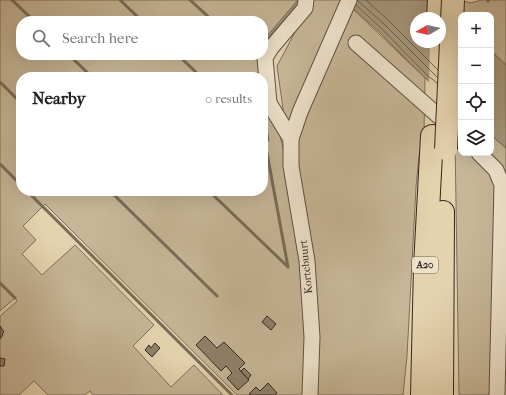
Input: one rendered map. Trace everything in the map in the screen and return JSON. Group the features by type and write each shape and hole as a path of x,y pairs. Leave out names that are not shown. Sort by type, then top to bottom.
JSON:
{"highway":[{"path":"438,12 439,0"},
{"name":"A20","path":"442,395 442,240 453,0"},
{"name":"A20","path":"422,395 425,266 446,140 438,48"}],"street":[{"path":"268,52 305,8 306,0"},
{"name":"Kortebuurt","path":"310,395 312,337 307,261 291,166 291,139 300,112 349,0"},
{"path":"356,43 446,140"},
{"path":"264,60 266,72"},
{"path":"268,94 269,103 291,139"},
{"path":"482,156 496,170 504,185 497,395"}],"shaded area":[{"path":"0,0 298,0 268,35 268,16 16,16 16,60 262,60 262,72 16,72 16,196 268,196 268,95 275,115 294,194 304,288 306,395 237,395 45,204 23,226 36,240 22,254 42,275 75,245 154,325 133,346 171,387 194,365 223,395 93,395 90,391 85,395 48,395 34,381 19,395 0,395 0,316 17,301 15,298 0,311"},
{"path":"310,0 344,0 290,126 285,123 277,66 311,2"},
{"path":"461,0 470,3 482,0 506,0 506,65 494,54 494,12 461,12"},
{"path":"350,6 425,78 424,132 419,156 416,187 407,356 403,395 314,395 295,149 300,127"},
{"path":"494,138 506,148 506,177 485,156 494,156"},
{"path":"455,140 458,143 458,156 474,156 481,162 495,179 495,395 459,395"}],"water":[{"path":"298,0 301,0 268,38 268,35"},
{"path":"344,0 434,0 458,20 458,106 425,78 378,31"},
{"path":"494,54 506,65 506,148 494,138"}],"pier":[{"path":"432,0 437,0 458,18 455,105 429,84 430,48 446,48 446,12 431,12"}],"building":[{"path":"267,316 276,324 271,330 262,322"},
{"path":"0,326 4,332 0,339"},
{"path":"205,336 217,348 224,342 245,363 239,369 249,380 238,390 227,378 232,373 226,366 221,371 196,345"},
{"path":"155,343 160,348 152,357 145,350 149,345 151,348"},
{"path":"0,358 5,359 4,366 0,366"},
{"path":"244,368 251,375 248,379 241,371"},
{"path":"268,383 277,393 275,395 249,394 256,387 260,391"}],"waterway":[{"path":"12,0 29,16"},
{"path":"120,0 137,16"},
{"path":"190,0 208,16"},
{"path":"74,60 87,72"},
{"path":"183,60 196,72"},
{"path":"0,82 16,98"},
{"path":"214,196 288,267 268,158"},
{"path":"0,164 16,180"},
{"path":"32,196 232,395"},
{"path":"115,196 217,296"},
{"path":"0,283 15,298"}]}
